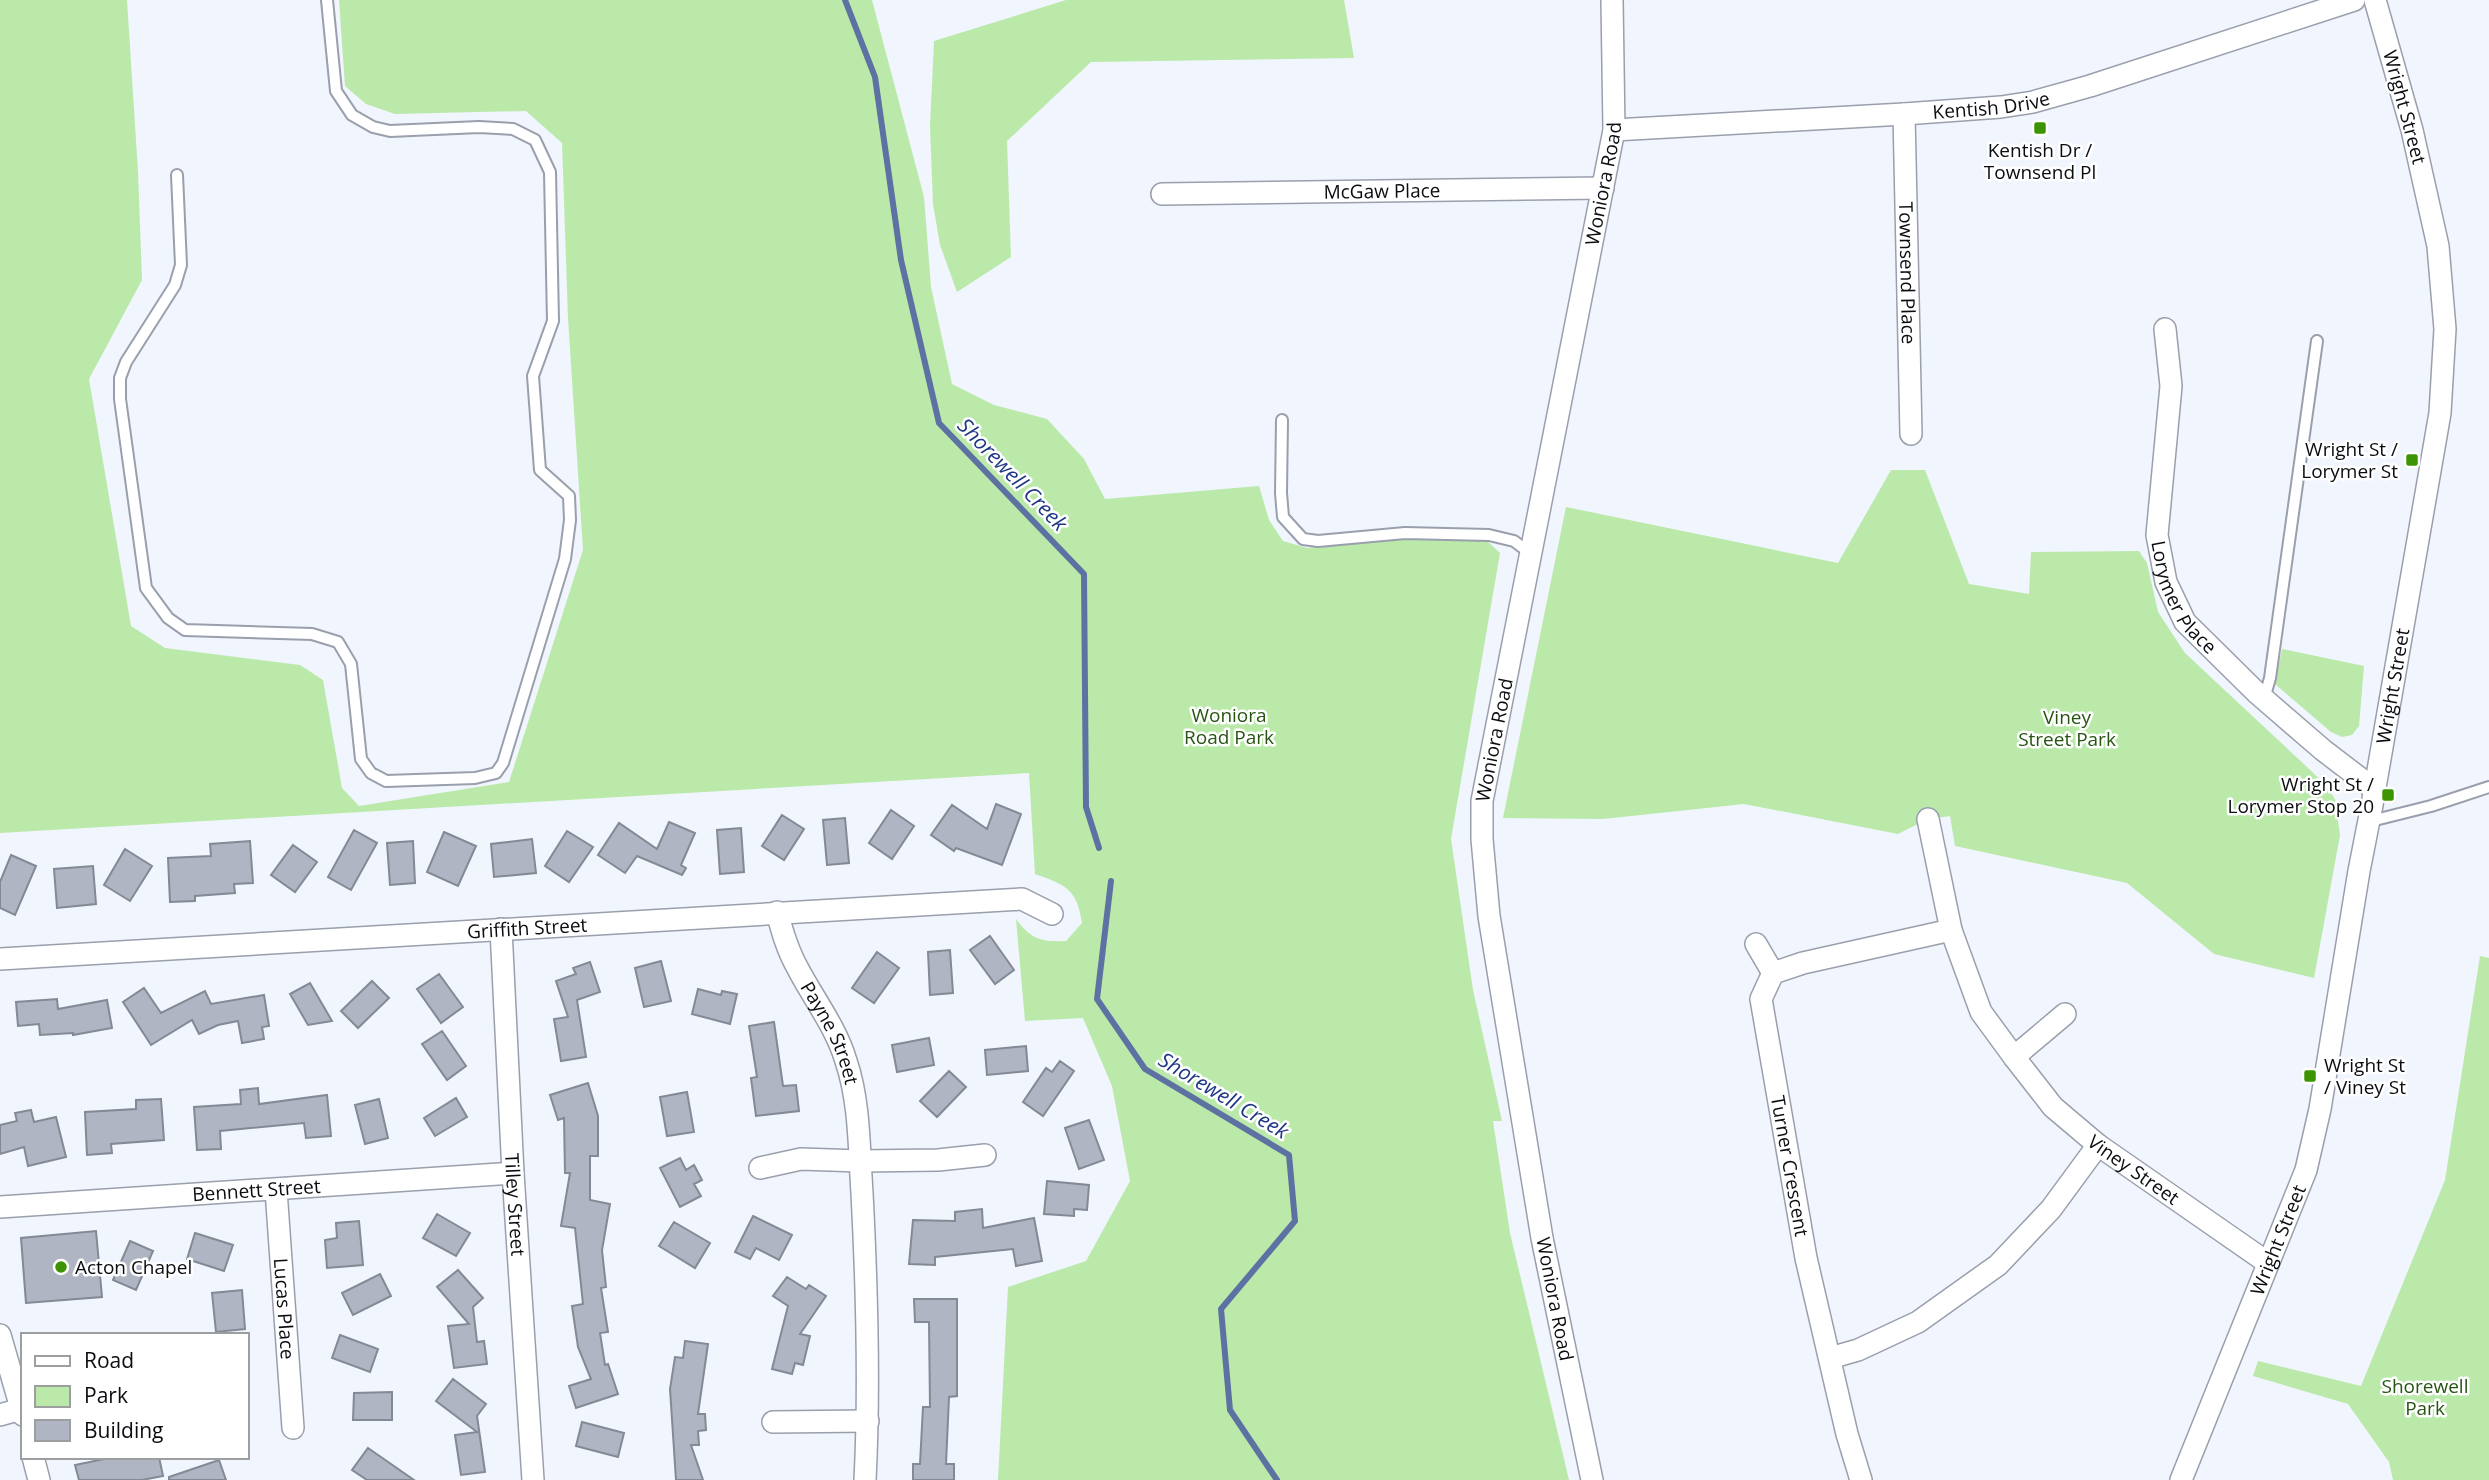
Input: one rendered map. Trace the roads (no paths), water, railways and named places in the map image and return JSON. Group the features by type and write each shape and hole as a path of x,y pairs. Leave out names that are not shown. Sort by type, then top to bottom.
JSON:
{"street":[{"name":"Woniora Road","path":"1592,1480 1542,1238 1489,916 1482,839 1482,801 1614,130 1612,0"},
{"name":"Kentish Drive","path":"1614,130 1904,114 2033,102 2091,86 2354,0"},
{"name":"Wright Street","path":"2181,1480 2306,1170 2320,1109 2367,822 2440,412 2445,330 2438,246 2412,130 2375,0"},
{"name":"Townsend Place","path":"1904,114 1911,434"},
{"name":"McGaw Place","path":"1162,194 1603,188"},
{"name":"Lorymer Place","path":"2165,329 2171,386 2157,535 2166,582 2185,622 2264,699 2374,789"},
{"name":"Viney Street","path":"1928,820 1951,930 1981,1012 2014,1058 2053,1107 2098,1145 2268,1263"},
{"name":"Griffith Street","path":"0,959 1022,899 1052,914"},
{"name":"Payne Street","path":"777,912 784,940 828,1020 846,1061 856,1108 867,1293 868,1421 864,1480"},
{"name":"Tilley Street","path":"502,929 513,1173 533,1480"},
{"path":"1756,944 1773,973 1803,963 1951,930"},
{"name":"Turner Crescent","path":"1773,973 1761,999 1806,1258 1847,1434 1861,1480"},
{"path":"2014,1058 2065,1014"},
{"path":"1830,1358 1858,1350 1918,1322 1998,1265 2051,1209 2098,1145"},
{"path":"760,1168 801,1159 938,1160 985,1155"},
{"name":"Bennett Street","path":"0,1207 513,1173"},
{"name":"Lucas Place","path":"276,1190 293,1428"},
{"path":"0,1335 21,1408"},
{"path":"0,1415 21,1412"},
{"path":"773,1422 868,1421"},
{"path":"34,1459 39,1480"}],"lane":[{"path":"177,175 181,265 175,285 126,362 120,378 120,399 146,588 168,618 185,630 312,634 338,642 351,664 361,759 371,773 386,781 475,778 496,773 503,763 565,559 570,520 569,496 540,470 533,376 553,321 550,172 535,139 513,129 479,127 390,131 373,127 352,115 336,91 327,0"},
{"path":"2264,699 2275,647 2317,341"},
{"path":"1282,420 1283,517 1303,539 1318,541 1405,533 1489,535 1514,541 1530,553"},
{"path":"2367,822 2431,806 2489,787"}],"waterway":[{"name":"Shorewell Creek","path":"845,0 875,77 901,260 939,423 1084,574 1086,807 1099,848"},
{"name":"Shorewell Creek","path":"1111,881 1097,999 1145,1069 1289,1155 1295,1221 1221,1309 1230,1410 1277,1480"}],"place":[{"name":"Kentish Dr / Townsend Pl","path":"2040,128"},
{"name":"Wright St / Lorymer St","path":"2412,460"},
{"name":"Wright St / Lorymer Stop 20","path":"2388,795"},
{"name":"Wright St / Viney St","path":"2310,1076"},
{"name":"Acton Chapel","path":"61,1267"}],"park label":[{"name":"Woniora Road Park","path":"1229,726"},
{"name":"Viney Street Park","path":"2067,728"},
{"name":"Shorewell Park","path":"2425,1397"}]}
